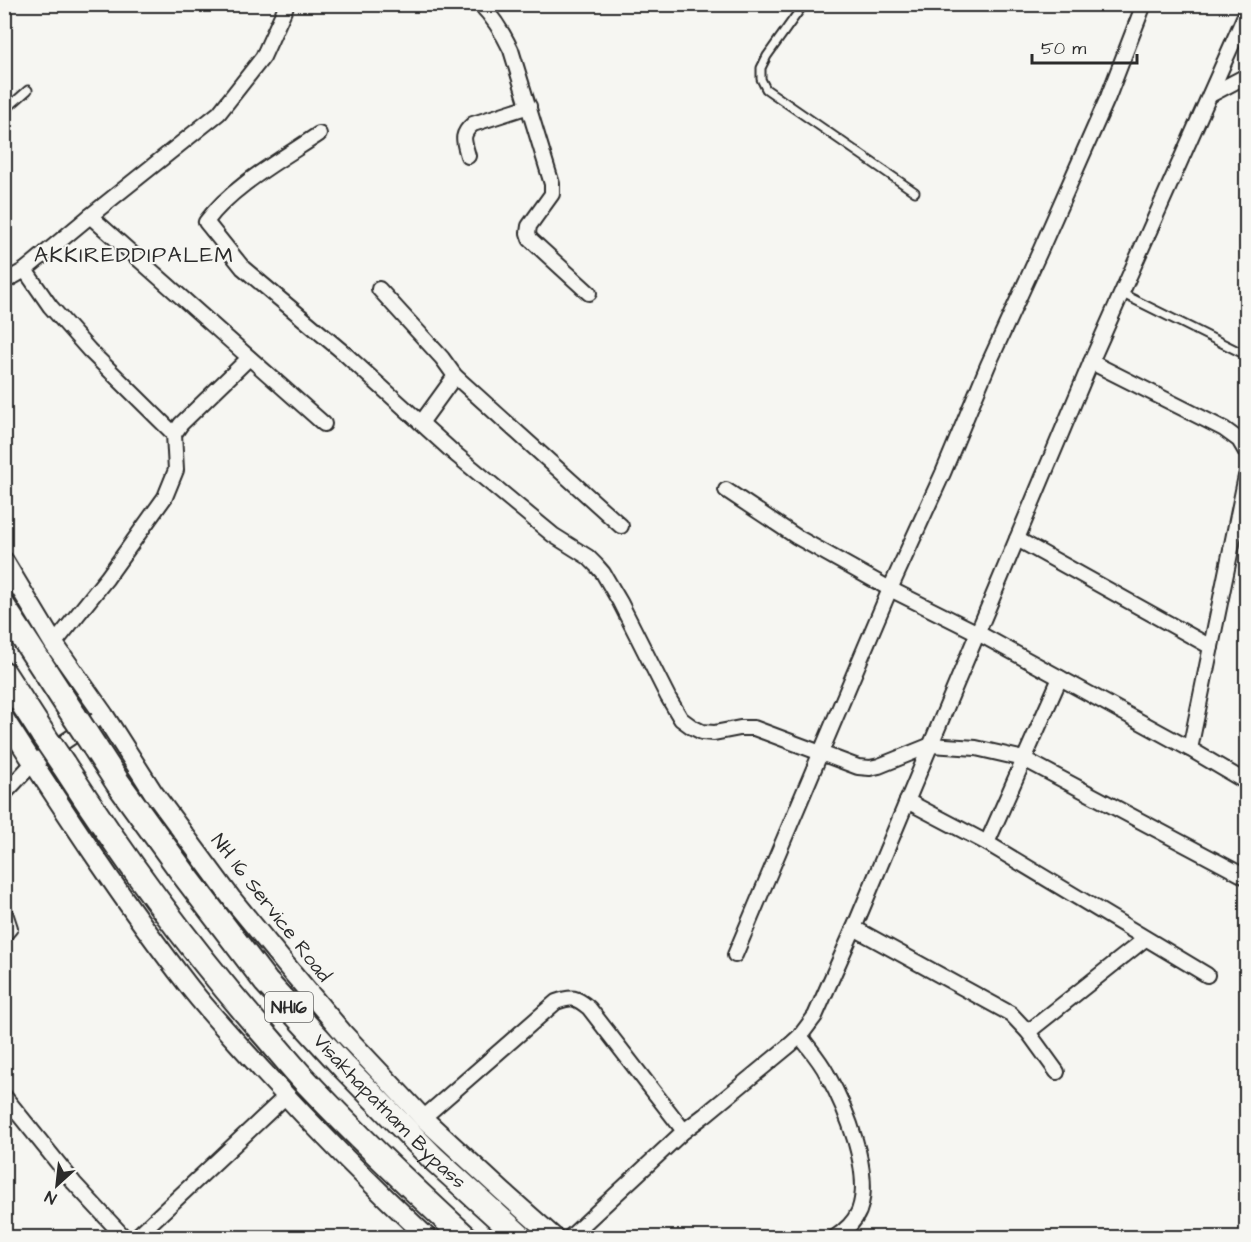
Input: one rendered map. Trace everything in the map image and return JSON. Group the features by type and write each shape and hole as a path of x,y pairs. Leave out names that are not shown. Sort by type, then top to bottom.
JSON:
{"highway":[{"name":"Visakhapatnam Bypass","path":"4,608 118,783 266,982 344,1067 433,1158 521,1238"},
{"name":"Visakhapatnam Bypass","path":"4,674 91,808 169,918 236,1001 310,1087 396,1174 466,1238"}],"street":[{"path":"4,282 25,270 219,113 263,57 287,4"},
{"path":"480,4 502,31 511,50 552,184 552,194 529,226 530,239 590,293"},
{"path":"735,955 890,589 1108,97 1144,4"},
{"path":"569,1238 684,1131 800,1036 815,1016 1091,362 1246,13"},
{"path":"1210,95 1246,76"},
{"path":"468,156 463,137 466,129 473,124 529,106"},
{"path":"319,134 240,187 216,209 206,222 243,268 344,353 454,453 553,535 588,557 603,573 681,719 702,732 714,733 754,728 858,767 870,768 931,745 976,748 1024,759 1246,877"},
{"path":"90,216 324,424"},
{"path":"25,270 50,306 89,350 174,434"},
{"path":"379,289 442,358 455,376 621,526"},
{"path":"54,644 107,578 165,497 176,470 174,434 181,424 249,358"},
{"path":"1091,362 1224,429 1239,440 1246,452"},
{"path":"421,423 455,376"},
{"path":"1190,749 1246,476"},
{"path":"726,490 797,537 890,589 978,633 1246,782"},
{"path":"1017,539 1211,647"},
{"name":"NH 16 Service Road","path":"4,561 54,644 104,715 153,792 232,899 344,1034 423,1118 555,1238"},
{"path":"987,843 1060,678"},
{"path":"4,794 33,763 104,715"},
{"path":"4,718 70,821 188,986 311,1125 428,1238"},
{"path":"907,801 987,843 1207,975"},
{"path":"4,910 10,928 4,935"},
{"path":"854,928 1011,1014 1028,1032 1057,1072"},
{"path":"1028,1032 1145,939"},
{"path":"423,1118 556,1002 569,998 579,1000 589,1008 684,1131"},
{"path":"800,1036 826,1072 842,1106 860,1155 864,1188 859,1210 845,1231 834,1238"},
{"path":"4,1096 74,1183 125,1238"},
{"path":"135,1238 286,1096"},
{"path":"851,1238 852,1223"}],"lane":[{"path":"804,4 761,68 760,80 766,89 915,192"},
{"path":"4,111 28,90"},
{"path":"1121,293 1246,355"}],"district":[{"name":"AKKIREDDIPALEM","path":"134,255"}]}
